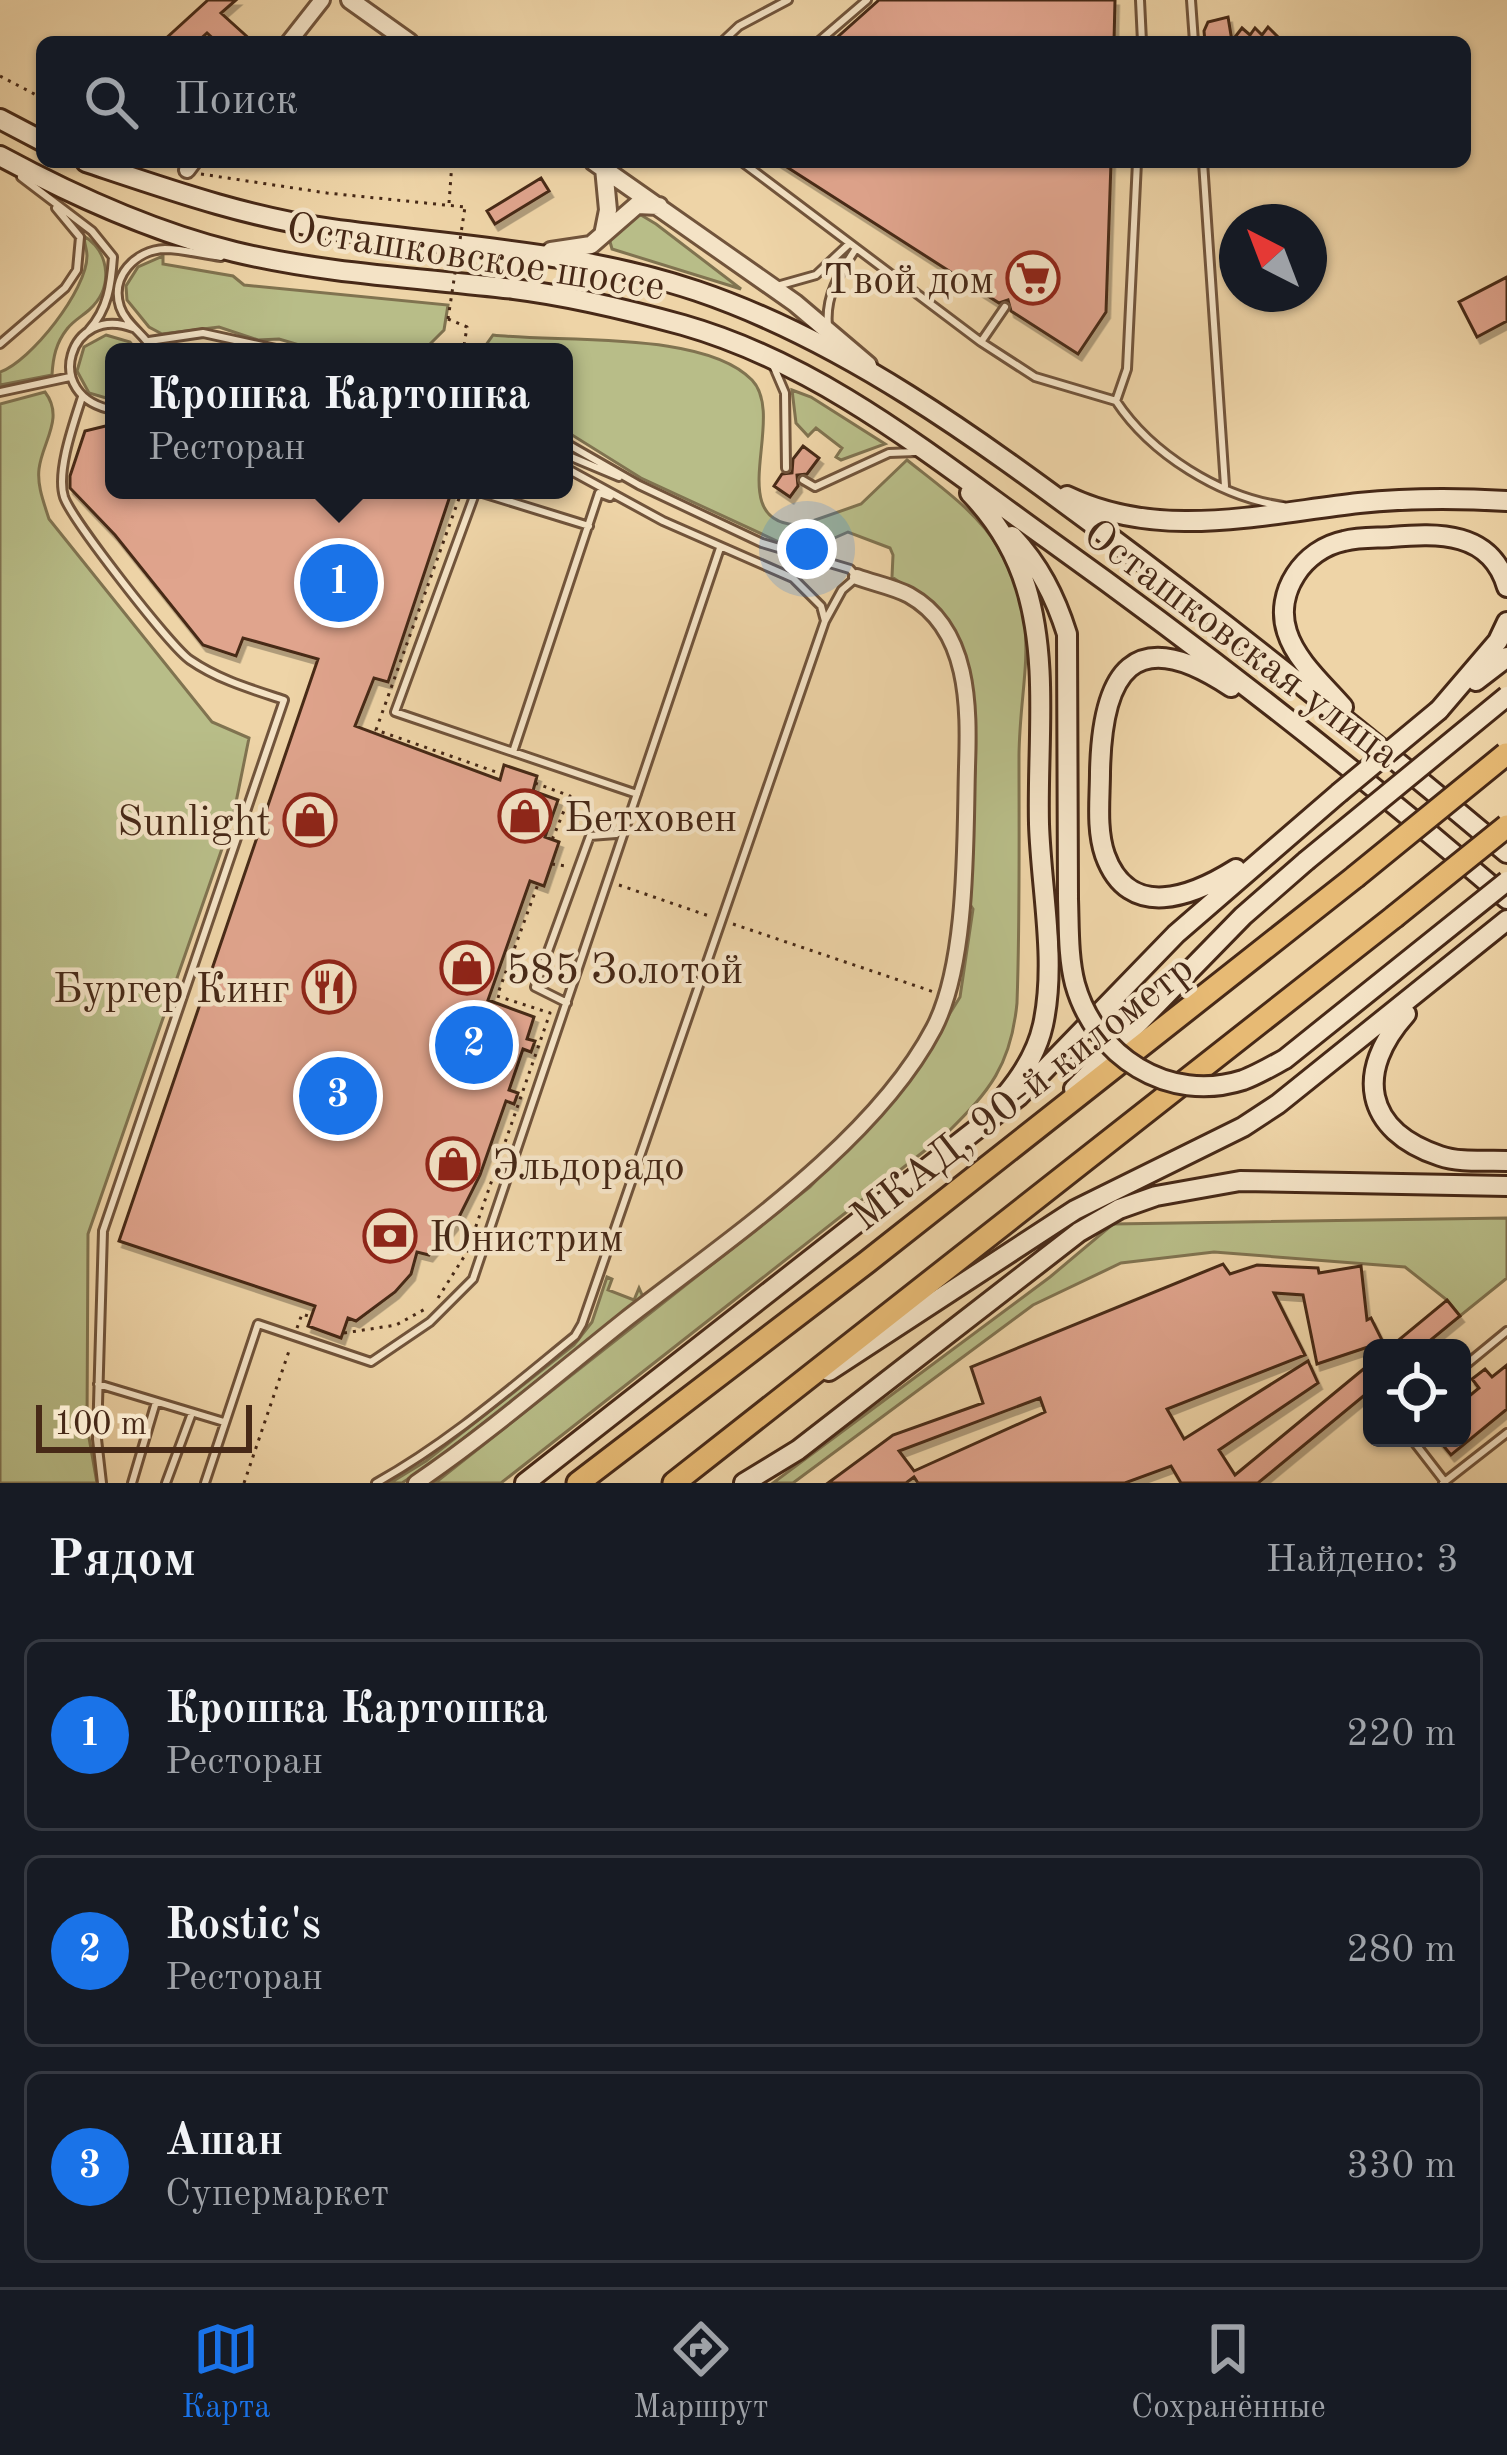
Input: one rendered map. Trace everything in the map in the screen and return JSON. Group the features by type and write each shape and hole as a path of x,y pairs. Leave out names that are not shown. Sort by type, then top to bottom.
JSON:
{"highway":[{"name":"МКАД, 90-й километр","path":"578,1483 1034,1130 1506,753"},
{"path":"674,1483 1507,826"}],"main road":[{"path":"0,119 36,138"},
{"name":"Осташковское шоссе","path":"0,158 150,225 235,252 521,290 686,326 768,356 930,451"},
{"name":"Осташковское шоссе","path":"104,168 244,214 330,229 527,251 698,291 780,326 886,382 956,428"},
{"name":"Осташковская улица","path":"956,428 1193,599 1507,853"},
{"path":"930,451 1042,573 1057,600 1066,634 1068,899 1074,980 1087,1018 1107,1045 1134,1068 1168,1081 1207,1086 1243,1080 1285,1059 1507,880"},
{"name":"Осташковская улица","path":"930,451 1172,627 1336,755 1507,899"},
{"path":"1014,468 1100,509 1163,521 1247,519 1408,499 1507,501"},
{"path":"962,1140 1026,1068 1047,999 1036,631 1011,548 986,509"},
{"path":"1370,738 1295,651 1286,630 1286,590 1310,557 1343,541 1437,533 1464,538 1481,548 1496,562 1507,586"},
{"path":"1461,690 1507,622"},
{"path":"525,1483 1034,1082 1176,934 1461,690 1507,657"},
{"path":"1283,839 1208,886 1183,896 1161,900 1118,878 1104,854 1100,821 1101,722 1108,696 1135,665 1154,658 1175,658 1197,664 1336,755"},
{"path":"1034,1130 1243,916 1507,696"},
{"path":"763,1414 1075,1210 1243,1127 1316,1076 1507,920"},
{"path":"1450,967 1389,1033 1372,1072 1376,1102 1399,1133 1439,1156 1507,1161"},
{"path":"744,1483 831,1425 1078,1232 1118,1209 1156,1196 1240,1181 1507,1184"}],"street":[{"path":"294,36 322,0"},
{"path":"350,0 401,36"},
{"path":"603,168 608,210 604,230"},
{"path":"608,168 828,329 886,382"},
{"path":"527,251 591,245 637,205 660,206"},
{"path":"416,1483 823,1163 900,1081 935,1026 947,997 957,942 967,798 964,671 955,646 931,614 910,596 857,578"}],"lane":[{"path":"728,36 788,0"},
{"path":"825,36 867,0"},
{"path":"1140,0 1142,36"},
{"path":"1191,0 1194,36"},
{"path":"0,158 92,231 113,257 111,286 101,317 76,343 70,361 70,376 82,397 105,408"},
{"path":"750,168 981,342 1035,377 1116,401 1152,446 1264,503 1353,504"},
{"path":"1116,401 1127,369 1137,168"},
{"path":"1203,168 1226,486"},
{"path":"0,344 65,288 76,270 80,238 50,200"},
{"path":"772,286 816,275 852,247"},
{"path":"828,329 826,309 852,247"},
{"path":"251,343 203,332 149,341 121,310 117,287 122,273 139,256 161,249 324,267"},
{"path":"981,342 1005,307"},
{"path":"89,330 106,323 136,329"},
{"path":"768,356 784,393 787,469"},
{"path":"0,392 70,376"},
{"path":"82,397 68,441 63,494 80,527 185,657 228,682 284,700 103,1231 97,1438 102,1483"},
{"path":"573,447 639,485"},
{"path":"803,480 815,487 889,453 930,451"},
{"path":"376,1483 414,1462 484,1408 574,1336 582,1324 825,621 842,590 857,578 850,569 762,543 573,458"},
{"path":"573,472 632,506"},
{"path":"513,752 599,493 793,578 812,594 825,621"},
{"path":"473,499 395,712 637,794"},
{"path":"504,499 589,526"},
{"path":"206,1483 258,1324 371,1362 420,1330 473,1279 720,548"},
{"path":"567,1003 535,987 590,836 616,834 627,826"},
{"path":"1471,1360 1507,1331"},
{"path":"98,1384 224,1422"},
{"path":"132,1483 156,1402"},
{"path":"166,1483 192,1413"},
{"path":"1418,1447 1444,1482 1507,1433"}],"path":[{"path":"0,76 36,95"},
{"path":"200,168 327,193 465,207 448,319 467,327 464,343"},
{"path":"448,205 451,168"},
{"path":"423,577 430,580"},
{"path":"535,783 570,796 552,840"},
{"path":"552,864 579,867"},
{"path":"608,881 947,997"},
{"path":"344,1333 396,1325 431,1306 452,1281 467,1252 550,1013 497,996 538,884"},
{"path":"244,1483 302,1314 311,1317"}],"green space":[{"path":"641,215 741,289 612,249 609,238 627,218"},
{"path":"84,236 104,261 105,282 97,301 63,334 52,375 0,385 0,372 27,354 68,305 85,270"},
{"path":"163,256 163,264 233,276 244,285 448,305 444,330 431,343 293,343 258,340 219,327 162,334 149,327 127,300 126,286 138,267"},
{"path":"106,335 131,343 105,343 105,398 89,393 77,371 84,347"},
{"path":"493,335 629,342 701,353 730,364 752,380 761,397 759,489 764,508 777,520 801,525 861,504 907,460 981,523 1013,577 1025,628 1017,1003 1010,1044 996,1076 946,1134 501,1483 435,1483 810,1187 857,1137 960,997 973,909 964,895 976,732 968,668 946,623 892,577 890,548 848,532 807,550 792,548 641,478 573,436 573,343 487,343"},
{"path":"792,390 885,444 841,460 836,457 842,448 816,428 808,436 796,423"},
{"path":"45,392 53,421 39,475 49,519 212,722 249,738 233,817 88,1234 87,1426 97,1483 0,1483 0,404"},
{"path":"1507,1218 1507,1278 1460,1316 1405,1267 1214,1252 1121,1263 1033,1305 793,1483 773,1483 1050,1277 1113,1224"},
{"path":"607,1277 612,1279 608,1290 634,1300 639,1288 643,1297 435,1461 402,1483 390,1483 426,1461 574,1345 592,1322"}],"building":[{"path":"208,0 236,0 221,13 246,36 207,33 169,36"},
{"path":"879,0 1115,0 1114,36 839,36"},
{"path":"1228,17 1231,36 1204,36 1208,22"},
{"path":"1268,27 1277,36 1236,36 1242,28 1250,35 1255,28 1262,35"},
{"name":"Твой дом","path":"788,168 1111,168 1106,312 1078,354 1011,311 1008,300 999,303"},
{"path":"541,178 549,191 495,224 487,211"},
{"path":"1507,277 1507,321 1477,337 1459,302"},
{"path":"105,426 105,499 449,499 388,682 374,678 355,726 500,780 504,765 537,776 533,791 558,800 545,837 559,842 544,886 530,881 488,1000 534,1017 527,1039 535,1041 531,1052 523,1049 509,1090 518,1093 514,1104 506,1101 480,1175 458,1219 429,1255 417,1252 411,1274 395,1292 356,1321 348,1318 341,1338 308,1326 315,1306 119,1241 318,659 243,638 236,656 203,645 115,535 70,488 85,431"},
{"path":"803,446 819,458 807,474 797,475 798,486 790,497 774,486 782,474 792,473 793,459"},
{"path":"1223,1264 1230,1274 1257,1265 1318,1268 1319,1273 1361,1266 1367,1320 1371,1318 1382,1339 1363,1339 1363,1349 1317,1364 1303,1295 1274,1293 1305,1355 1167,1409 1184,1439 1308,1361 1318,1383 1219,1450 1235,1475 1363,1369 1363,1396 1258,1483 1181,1483 1171,1466 1125,1483 918,1483 914,1477 906,1483 828,1483 893,1435 983,1403 971,1367","holes":["1040,1398 1045,1412 914,1471 899,1451"]},
{"path":"1447,1300 1460,1316 1432,1339 1400,1339"},
{"path":"1507,1365 1507,1409 1471,1439 1471,1395 1479,1388 1472,1379 1485,1369 1492,1377"}],"place":[{"name":"Твой дом","path":"1033,278"},
{"name":"Крошка Картошка","path":"339,583"},
{"name":"Бетховен","path":"525,816"},
{"name":"Sunlight","path":"310,820"},
{"name":"585 Золотой","path":"467,968"},
{"name":"Бургер Кинг","path":"329,987"},
{"name":"Rostic's","path":"474,1045"},
{"name":"Ашан","path":"338,1096"},
{"name":"Эльдорадо","path":"453,1164"},
{"name":"Юнистрим","path":"390,1236"}]}
